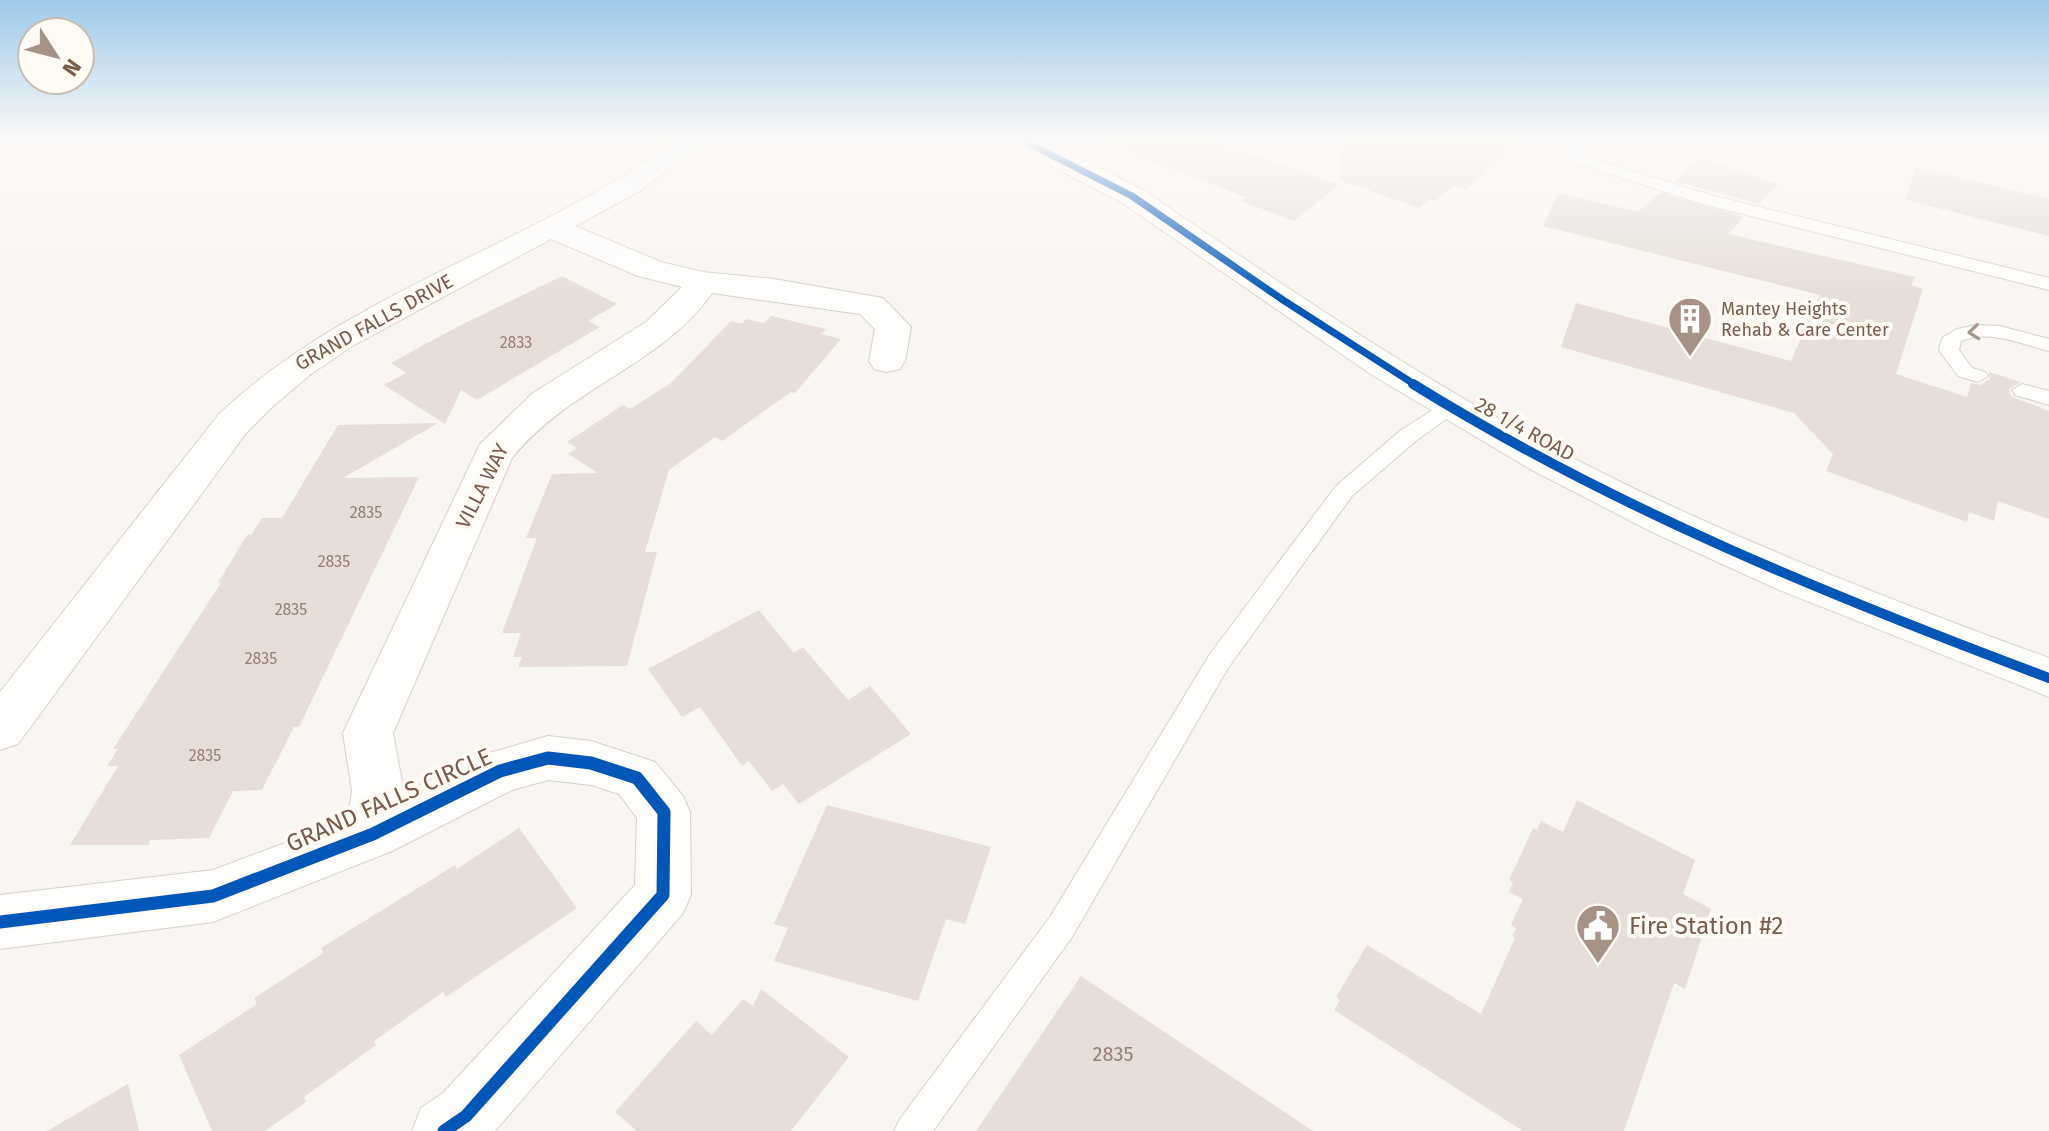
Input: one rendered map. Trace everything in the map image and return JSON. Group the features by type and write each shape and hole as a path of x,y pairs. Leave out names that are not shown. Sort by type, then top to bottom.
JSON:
{"street":[{"name":"GRAND FALLS DRIVE","path":"0,729 233,423 271,386 296,365 341,337 614,193"},
{"name":"28 1/4 ROAD","path":"1126,193 1288,305 1449,407 1544,461 1743,558 1867,610 2049,678"},
{"path":"550,227 650,269 703,282 774,289 871,305 893,327 887,361"},
{"name":"VILLA WAY","path":"373,834 378,791 368,733 494,453 518,424 567,387 651,337 696,293 703,282"},
{"name":"GRAND FALLS CIRCLE","path":"0,922 213,896 373,834 500,771 548,758 591,763 637,778 664,812 663,895 466,1116 444,1131"}],"lane":[{"path":"1685,193 2049,284"},
{"path":"1978,376 1965,372 1949,350 1952,338 1967,330 1998,331 2049,345"},
{"path":"2022,390 2049,398"},
{"path":"912,1131 1061,927 1219,661 1344,491 1409,435 1449,407"}],"building":[{"path":"1235,193 1329,193 1294,221 1240,201 1246,197"},
{"path":"1376,193 1445,193 1435,201 1429,199 1419,208"},
{"name":"Mantey Heights Rehab & Care Center","path":"1558,193 1638,212 1660,193 1744,217 1728,234 1915,277 1911,285 1923,289 1896,374 1967,397 1971,383 1980,385 1990,379 1989,372 2020,382 2009,389 2012,397 2049,411 2049,519 1998,501 1994,521 1969,512 1967,522 1826,471 1833,454 1794,413 1561,347 1576,303 1791,361 1820,295 1543,226"},
{"path":"1718,193 1769,193 1758,204"},
{"path":"1908,193 2023,193 2049,199 2049,236 1906,200"},
{"path":"562,276 617,304 588,321 600,327 477,400 461,390 445,424 384,385 406,373 391,363"},
{"path":"771,316 826,329 821,334 841,339 795,393 791,392 722,441 715,437 669,470 645,552 657,552 627,666 518,667 522,657 513,657 521,633 502,633 537,538 526,538 552,474 598,473 568,454 577,448 567,442 623,405 630,409 671,383 731,321 742,324 746,319 764,323"},
{"path":"438,423 343,478 419,477 299,727 294,727 262,790 233,791 209,838 150,840 148,845 70,845 118,766 107,766 118,749 113,749 221,583 218,583 247,535 251,535 262,518 282,518 338,425"},
{"path":"759,610 794,653 803,647 848,700 870,686 911,734 799,804 783,784 772,791 749,761 742,766 700,707 682,717 648,669"},
{"name":"Fire Station #2","path":"1577,800 1695,860 1683,894 1711,909 1685,989 1674,983 1624,1131 1523,1131 1334,1010 1340,1000 1336,997 1367,945 1481,1014 1515,938 1512,936 1516,928 1511,925 1523,899 1509,892 1513,882 1509,880 1533,828 1537,830 1541,821 1563,832"},
{"path":"827,805 991,847 965,924 946,919 918,1001 774,961 788,928 774,924"},
{"path":"519,828 577,908 446,997 443,992 374,1041 376,1045 304,1097 306,1102 265,1131 212,1131 179,1055 257,1004 254,998 324,953 321,948 455,865 457,869"},
{"path":"1081,976 1313,1131 976,1131"},
{"path":"761,989 849,1057 791,1131 637,1131 615,1112 696,1021 712,1035 743,999 753,1006"},
{"path":"128,1084 139,1131 47,1131"}],"cycle path":[{"path":"1126,193 1385,367 1544,460 1667,522 1793,578 2049,678"},
{"path":"0,922 213,896 373,834 500,771 548,758 591,763 637,778 664,812 663,895 466,1116 444,1131"}],"place":[{"name":"Mantey Heights Rehab & Care Center","path":"1690,358"},
{"name":"Fire Station #2","path":"1598,965"}]}
